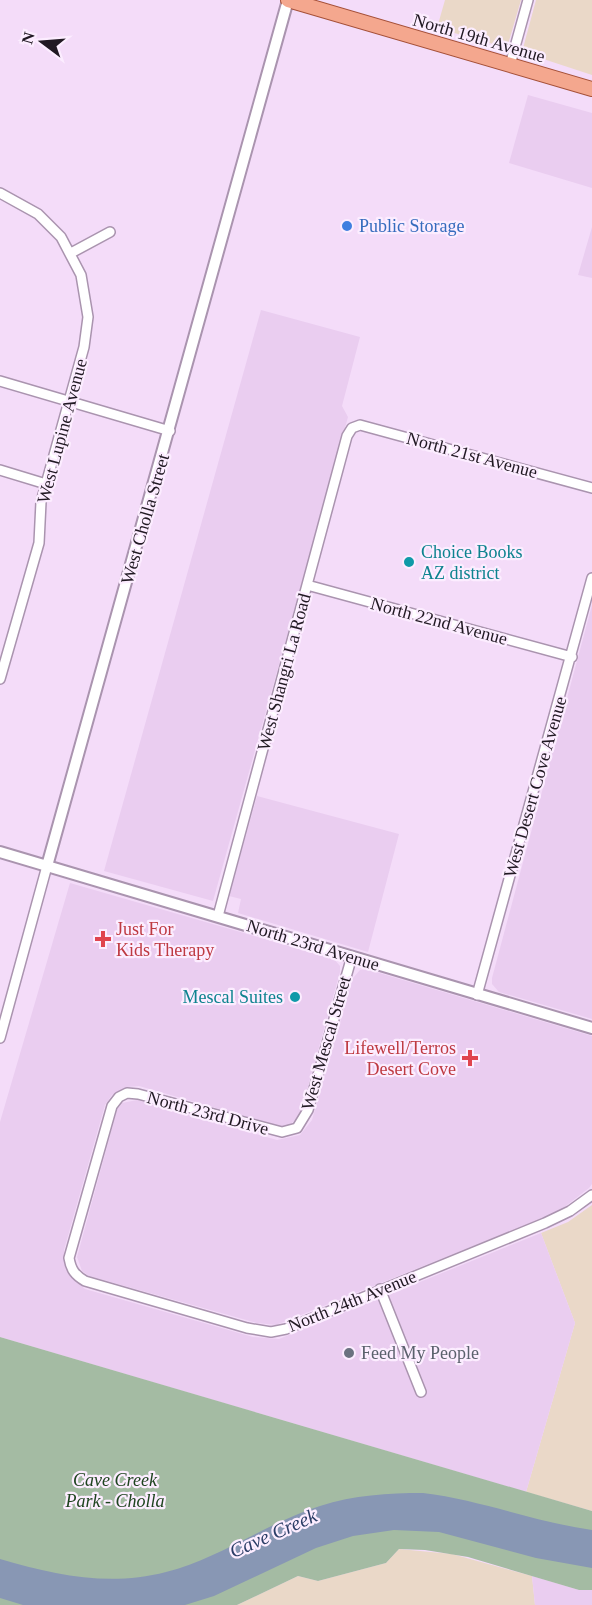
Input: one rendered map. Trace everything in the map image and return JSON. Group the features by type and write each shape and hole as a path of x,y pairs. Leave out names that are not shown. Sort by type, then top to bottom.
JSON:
{"main road":[{"name":"North 19th Avenue","path":"288,0 592,89"}],"street":[{"name":"West Cholla Street","path":"0,1038 288,0"},
{"path":"510,65 528,0"},
{"name":"West Lupine Avenue","path":"0,193 46,220 71,253 81,275 88,317 84,347 39,514 39,543 0,680"},
{"path":"71,253 110,232"},
{"path":"0,381 170,431"},
{"name":"North 21st Avenue","path":"352,428 360,426 592,488"},
{"name":"West Shangri La Road","path":"218,916 347,436 352,428"},
{"path":"0,470 46,484"},
{"name":"West Desert Cove Avenue","path":"477,995 592,578"},
{"name":"North 22nd Avenue","path":"307,585 572,657"},
{"name":"North 23rd Avenue","path":"0,852 592,1028"},
{"name":"West Mescal Street","path":"297,1128 308,1110 352,956"},
{"name":"North 23rd Drive","path":"70,1268 69,1258 106,1121 119,1097 127,1093 138,1094 282,1132 297,1128"},
{"name":"North 24th Avenue","path":"70,1268 85,1281 235,1325 271,1332 286,1329 545,1223 570,1211 592,1195"},
{"path":"380,1289 421,1392"}],"shaded area":[{"path":"445,0 521,0 507,48 437,28"},
{"path":"536,0 592,0 592,75 522,52"},
{"path":"528,95 592,113 592,188 509,163"},
{"path":"592,227 592,278 578,275"},
{"path":"261,310 360,337 342,406 348,417 213,901 104,871"},
{"path":"592,605 592,1019 499,992 492,984 492,978"},
{"path":"257,796 399,834 368,952 238,913 241,899 229,896"},
{"path":"70,883 334,959 340,966 340,972 300,1115 289,1126 282,1127 139,1086 128,1087 112,1095 105,1105 64,1250 64,1263 69,1275 85,1289 253,1337 279,1339 541,1233 575,1323 526,1492 0,1337 0,1122"},
{"path":"366,969 592,1036 592,1184 589,1188 558,1212 276,1325 257,1323 89,1276 82,1271 77,1257 117,1110 122,1103 137,1100 277,1140 300,1135 312,1120 353,978 360,970"},
{"path":"592,1205 592,1511 526,1492 575,1323 541,1233 568,1222"},
{"path":"399,1549 452,1554 532,1576 535,1605 237,1605 298,1576 318,1581 386,1563"},
{"path":"532,1576 579,1590 592,1590 592,1605 535,1605"}],"green space":[{"name":"Cave Creek Park - Cholla","path":"0,1337 592,1511 592,1590 579,1590 468,1557 425,1550 399,1549 386,1563 318,1581 298,1576 237,1605 0,1605"}],"water":[{"name":"Cave Creek","path":"423,1493 592,1530 592,1568 536,1558 439,1532 394,1530 353,1536 316,1548 214,1596 185,1605 23,1605 0,1598 0,1559 41,1570 82,1577 124,1579 145,1576 166,1572 206,1558 300,1513 320,1506 371,1495"}],"place":[{"name":"Public Storage","path":"347,226"},
{"name":"Choice Books AZ district","path":"409,562"},
{"name":"Just For Kids Therapy","path":"103,939"},
{"name":"Mescal Suites","path":"295,997"},
{"name":"Lifewell/Terros Desert Cove","path":"470,1058"},
{"name":"Feed My People","path":"349,1353"}]}
